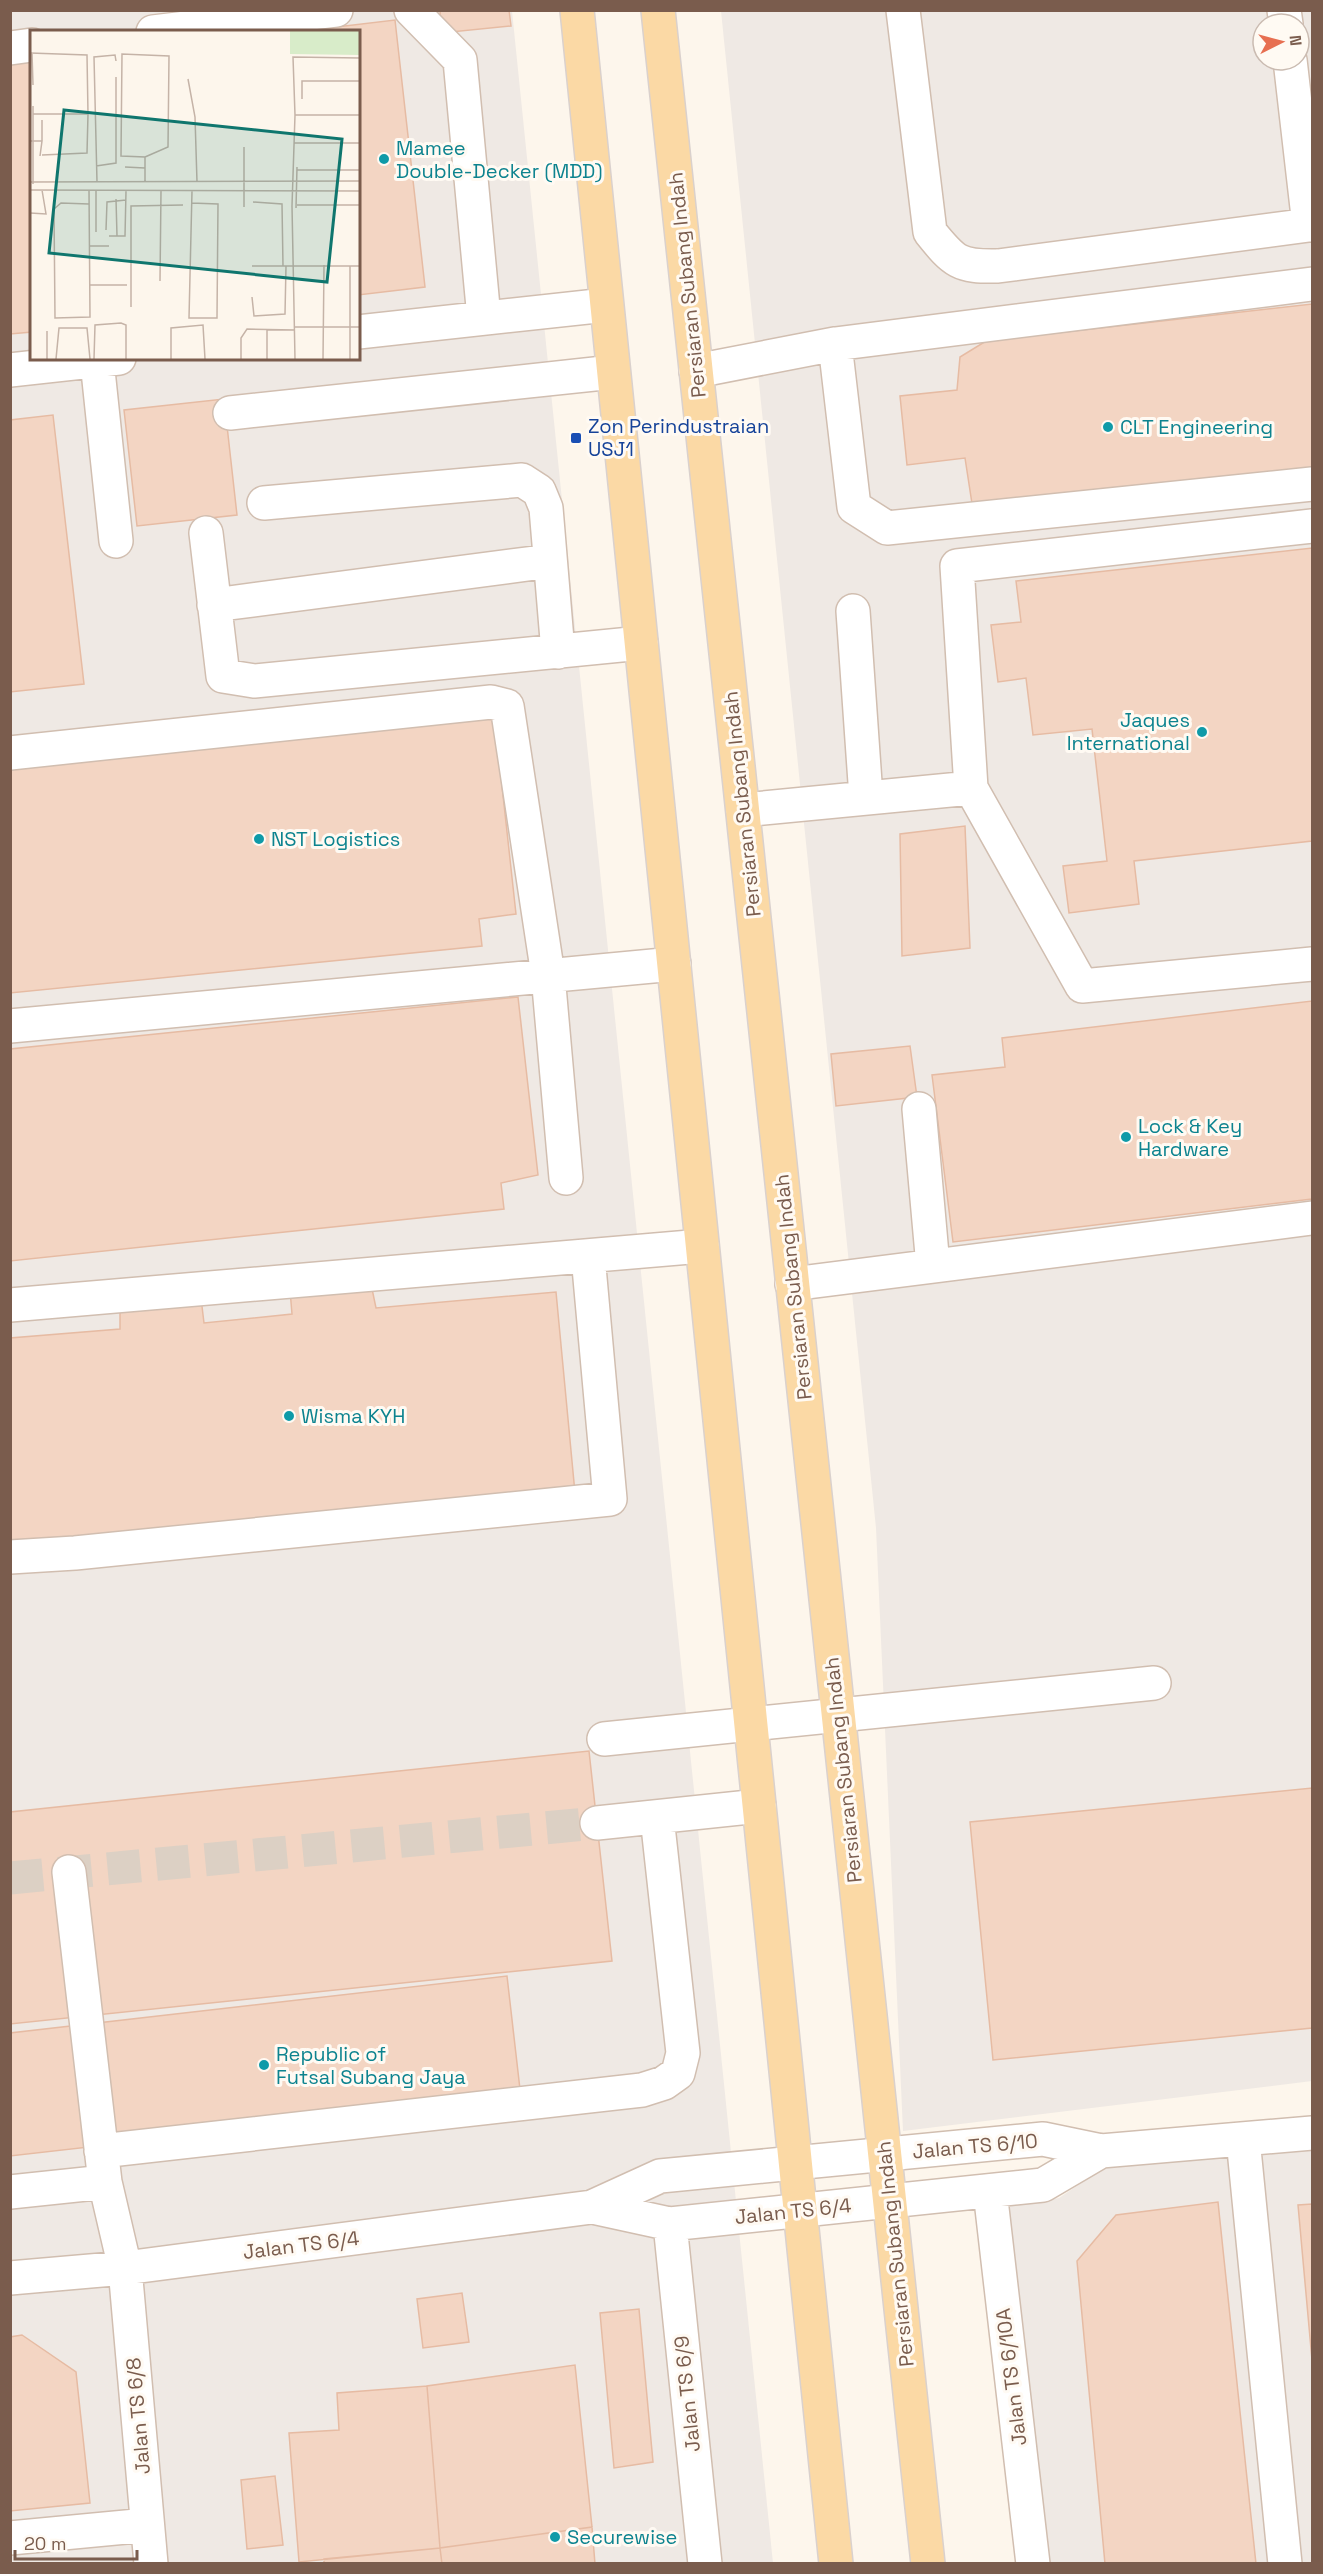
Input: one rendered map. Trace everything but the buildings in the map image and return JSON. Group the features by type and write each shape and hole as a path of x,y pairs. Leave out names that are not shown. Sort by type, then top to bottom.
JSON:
{"main road":[{"path":"577,10 836,2564"},
{"name":"Persiaran Subang Indah","path":"658,10 928,2564"}],"street":[{"path":"170,30 336,10"},
{"path":"411,10 460,60 484,318"},
{"path":"903,10 930,232 947,254 970,266 998,266 1311,225 1292,72"},
{"path":"10,48 30,45"},
{"path":"696,371 835,344 1312,284"},
{"path":"360,332 606,305"},
{"path":"835,344 854,507 887,528 1312,484"},
{"path":"10,370 108,360 116,541"},
{"path":"230,413 613,372"},
{"path":"264,503 522,480 539,491 546,508 558,652"},
{"path":"1312,526 957,566 971,788 1082,986 1312,964"},
{"path":"206,533 223,676 254,681 641,643"},
{"path":"214,605 550,561"},
{"path":"853,611 866,797"},
{"path":"10,753 491,702 507,706 548,975 566,1178"},
{"path":"742,810 971,788"},
{"path":"10,1026 674,964"},
{"path":"919,1109 933,1266"},
{"path":"792,1284 1312,1218"},
{"path":"10,1305 702,1246"},
{"path":"10,1557 75,1553 610,1499 588,1256"},
{"path":"604,1739 1154,1683"},
{"path":"597,1823 759,1806"},
{"path":"10,2192 103,2166 642,2090 664,2083 678,2073 683,2053 657,1816"},
{"name":"Jalan TS 6/8","path":"69,1872 103,2166 125,2268 151,2564"},
{"name":"Jalan TS 6/10","path":"884,2153 1043,2139 1101,2151 1312,2133"},
{"path":"1243,2139 1285,2564"},
{"name":"Jalan TS 6/10","path":"889,2202 1043,2185 1101,2151"},
{"name":"Jalan TS 6/4","path":"10,2278 125,2268 591,2207 660,2176 795,2164 884,2153"},
{"name":"Jalan TS 6/10A","path":"990,2191 1033,2564"},
{"name":"Jalan TS 6/4","path":"591,2207 670,2224 889,2202"},
{"name":"Jalan TS 6/9","path":"670,2224 705,2564"},
{"path":"10,2538 147,2525"}],"shaded area":[{"path":"11,11 512,11 773,2563 11,2564"},
{"path":"721,11 1312,11 1312,2081 903,2131 876,1528"},
{"path":"1312,2150 1312,2563 1045,2563 1007,2207 1059,2198 1105,2167"}],"tunnel":[{"path":"10,1878 597,1823"}],"place":[{"name":"Mamee Double-Decker (MDD)","path":"384,159"},
{"name":"CLT Engineering","path":"1108,427"},
{"name":"Zon Perindustraian USJ1","path":"576,438"},
{"name":"Jaques International","path":"1202,732"},
{"name":"NST Logistics","path":"259,839"},
{"name":"Lock & Key Hardware","path":"1126,1137"},
{"name":"Wisma KYH","path":"289,1416"},
{"name":"Republic of Futsal Subang Jaya","path":"264,2065"},
{"name":"Securewise","path":"555,2537"}]}
